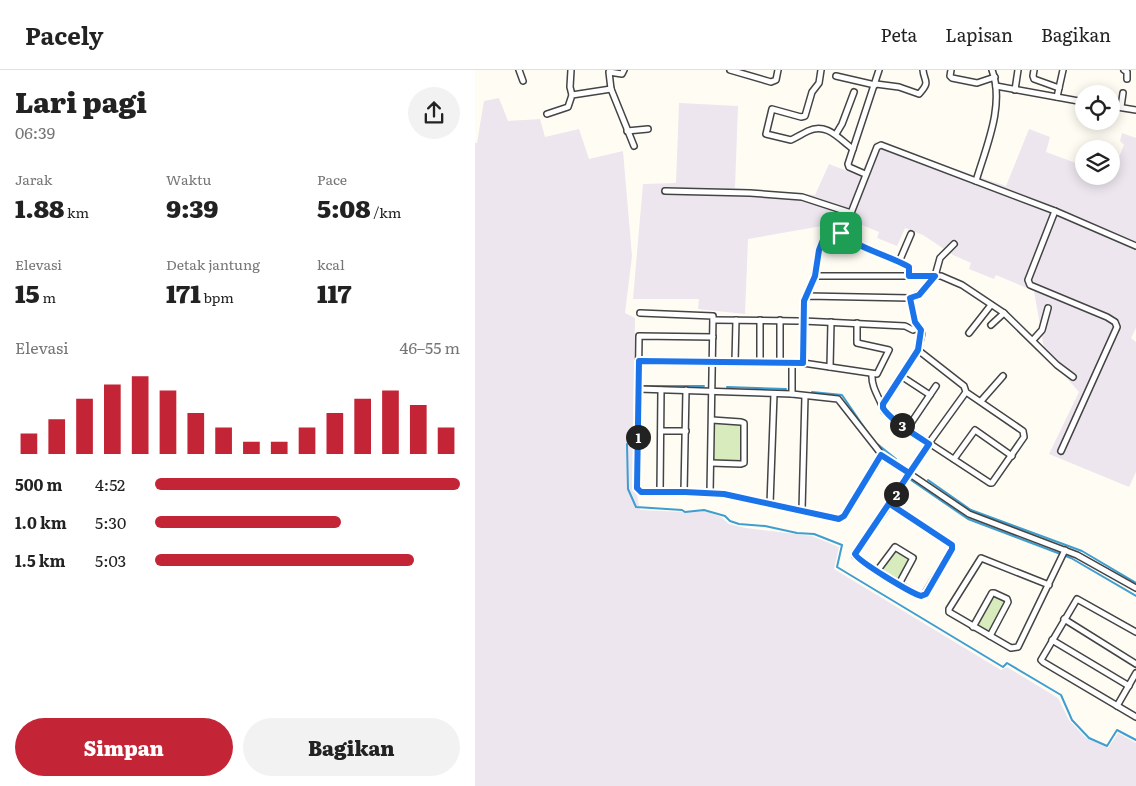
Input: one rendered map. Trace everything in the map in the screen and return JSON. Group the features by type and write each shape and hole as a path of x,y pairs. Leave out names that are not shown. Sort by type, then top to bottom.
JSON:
{"street":[{"path":"519,70 523,81"},
{"path":"547,114 569,107 572,95 570,87 571,70"},
{"path":"624,70 622,74 609,71 611,89 633,146"},
{"path":"730,70 772,82 776,80 778,70"},
{"path":"821,70 819,83 812,92 805,116 801,117 772,109 766,134 791,140 817,128 823,128 836,134 853,149"},
{"path":"865,174 848,164 879,70"},
{"path":"836,76 875,85 899,87 919,94 927,79 923,70"},
{"path":"951,70 951,78 965,81 977,83 995,78"},
{"path":"976,181 995,117 997,103 996,86 992,70"},
{"path":"1015,90 1018,70"},
{"path":"1034,70 1034,79 1059,88"},
{"path":"1057,97 1063,70"},
{"path":"1125,70 1127,72 1127,79"},
{"path":"996,86 1075,100"},
{"path":"572,95 611,89"},
{"path":"836,134 854,92"},
{"path":"1123,93 1121,107 1136,110"},
{"path":"627,131 648,129"},
{"path":"841,233 849,222 865,174 877,147 881,145 1055,211 1136,246"},
{"path":"665,191 749,193 802,197 851,213"},
{"path":"1055,211 1027,280 1028,283 1107,317 1115,322 1117,327 1061,451"},
{"path":"803,363 801,321 804,301 815,276 819,250 826,232 829,230 841,233 844,237 858,244 909,267 909,276"},
{"path":"899,262 911,234"},
{"path":"806,297 910,298 919,295 935,276 940,258 954,244"},
{"path":"815,276 941,276 962,285 1004,313 1057,366 1073,377"},
{"path":"883,404 918,350 922,333 915,322 910,298"},
{"path":"969,333 991,304"},
{"path":"1033,340 1042,330 1048,308"},
{"path":"640,313 712,315 713,392 709,493"},
{"path":"991,325 1004,313"},
{"path":"713,320 831,322 905,326 911,330 919,328"},
{"path":"735,362 736,320"},
{"path":"759,362 760,320"},
{"path":"779,320 780,363"},
{"path":"830,367 831,322"},
{"path":"639,361 803,363 877,374 889,352 885,349 858,344 857,324"},
{"path":"713,337 639,336 637,488 641,492 729,495 842,518 881,455"},
{"path":"890,504 953,546 924,595 918,595 877,571 857,558 855,553 966,392 965,386 918,350"},
{"path":"792,363 792,394"},
{"path":"871,374 872,385 883,404 884,411 907,429 990,484 1024,437 1023,431 966,392"},
{"path":"901,376 930,395"},
{"path":"981,401 1003,376"},
{"path":"907,429 936,386"},
{"path":"638,389 792,394 838,399 881,455 973,516 1085,559 1136,588"},
{"path":"660,492 661,390"},
{"path":"685,492 687,390"},
{"path":"770,504 774,394"},
{"path":"802,510 805,396"},
{"path":"711,463 741,464 744,462 744,423 712,420"},
{"path":"661,430 686,431"},
{"path":"954,459 975,430 1012,456"},
{"path":"877,571 895,547 913,558 899,584"},
{"path":"1049,585 981,558 949,609 951,615 1011,648 1018,647 1049,585 1064,551"},
{"path":"973,627 992,594 994,593 1007,599 1008,602 990,636"},
{"path":"1136,632 1077,599 1041,659 1043,662 1136,717"},
{"path":"1064,619 1136,664"},
{"path":"1052,640 1129,686"},
{"path":"1117,706 1136,674"}],"shaded area":[{"path":"499,98 508,121 540,119 545,137 579,129 589,159 623,151 632,256 625,313 635,318 633,443 634,480 640,510 685,512 704,510 721,517 729,524 746,528 812,536 839,547 834,569 1001,670 1007,667 1058,698 1069,720 1085,737 1108,748 1118,733 1136,743 1136,786 475,786 475,143 477,143 484,101"},
{"path":"679,103 738,106 735,188 815,195 829,164 860,176 875,142 1006,186 1029,129 1050,137 1046,152 1075,163 1075,185 1120,185 1120,155 1124,145 1120,141 1122,133 1136,138 1136,328 1131,338 1136,342 1136,472 1129,487 1049,454 1079,392 1045,354 1034,291 996,275 994,279 969,269 971,263 953,255 923,235 905,228 897,246 877,238 879,232 850,220 846,212 838,229 822,226 748,239 745,314 698,309 699,299 633,299 643,184 676,183"}],"green space":[{"path":"713,421 743,423 743,464 713,462"},
{"path":"895,547 912,559 899,580 881,569"},
{"path":"994,593 1007,601 989,632 976,624"}],"waterway":[{"path":"640,386 704,386"},
{"path":"727,387 786,389"},
{"path":"812,392 842,395 868,433"},
{"path":"876,443 896,459"},
{"path":"627,444 628,489 636,507 682,510 685,512 704,510 725,516 730,521 739,524 814,534 842,545 837,567 1003,667 1007,663 1061,695 1072,720 1089,738 1107,746 1117,730 1136,740"},
{"path":"911,480 968,519 1071,558 1136,596"},
{"path":"928,480 971,510 1082,551 1136,583"}],"route":[{"path":"841,233 827,230 819,250 815,276 804,301 803,363 639,361 637,488 641,492 724,494 839,519 844,516 881,455 909,473 890,504 952,545 952,549 926,594 921,596 857,558 855,553 890,504 929,444 884,411 883,404 918,350 922,333 915,322 910,298 919,295 935,276 909,276 910,268 905,264 858,244 844,237 841,233"}]}
